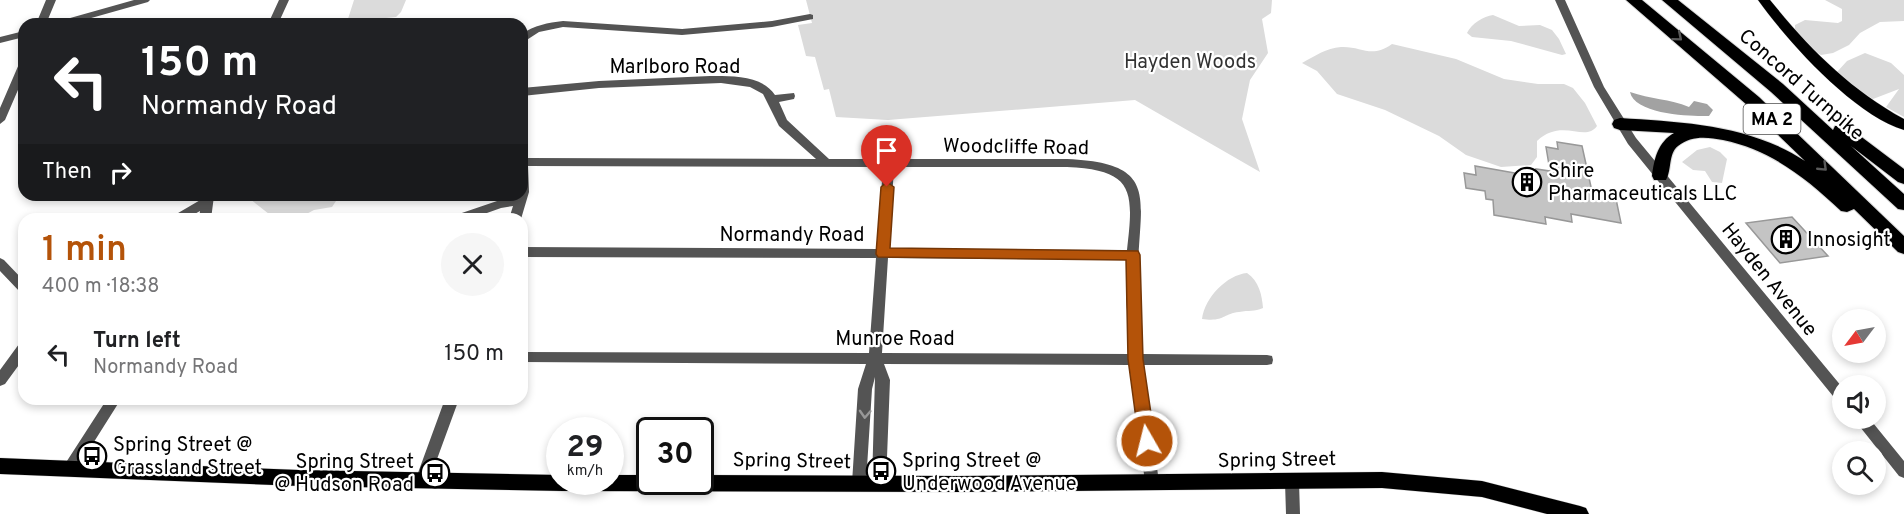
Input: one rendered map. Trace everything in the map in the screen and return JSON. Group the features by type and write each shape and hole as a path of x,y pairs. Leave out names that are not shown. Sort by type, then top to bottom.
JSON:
{"highway":[{"name":"MA 2","path":"1633,0 1753,101 1904,247"},
{"name":"Concord Turnpike","path":"1669,0 1822,127 1904,204"},
{"path":"1720,40 1758,64 1904,178"},
{"path":"1620,124 1707,132 1753,142 1794,162 1904,257"},
{"path":"1660,176 1663,155 1670,143 1685,135 1707,132"}],"main road":[{"path":"1764,0 1802,48 1824,71 1855,96 1904,125"},
{"name":"Spring Street","path":"0,466 422,481 1152,483 1382,480 1450,484 1505,493 1580,514"}],"street":[{"path":"44,18 51,0"},
{"path":"80,18 145,0"},
{"path":"276,18 284,0"},
{"name":"Hayden Avenue","path":"1560,0 1596,81 1620,124 1832,385"},
{"path":"528,33 563,24 682,32 772,24 810,17"},
{"path":"0,40 18,36"},
{"path":"0,120 18,78"},
{"name":"Marlboro Road","path":"528,91 560,87 723,79 749,83 768,92 773,99"},
{"path":"790,96 773,99 784,124 816,150 827,163"},
{"name":"Woodcliffe Road","path":"528,162 1066,163 1091,164 1113,171 1125,178 1133,189 1136,201 1133,255 1136,359 1152,483"},
{"path":"859,483 865,389 875,357 889,164"},
{"path":"186,213 204,201"},
{"path":"474,213 500,204 520,201 517,213"},
{"name":"Normandy Road","path":"528,252 1133,255"},
{"path":"0,263 18,282"},
{"path":"0,380 18,356"},
{"name":"Munroe Road","path":"528,357 1267,360"},
{"path":"875,357 883,380 879,483"},
{"path":"70,468 110,405"},
{"path":"422,481 450,405"},
{"path":"1869,429 1904,472"},
{"path":"1292,482 1293,514"}],"green space":[{"path":"354,0 406,0 396,17 348,18"},
{"name":"Hayden Woods","path":"806,0 1272,0 1271,13 1262,19 1268,53 1250,80 1242,119 1260,172 1135,100 888,120 836,117 829,89 824,90 815,57 806,56 798,25 812,23"},
{"path":"1825,0 1904,0 1904,21 1880,22 1860,33 1849,45 1833,53 1821,55 1812,50 1795,30 1795,25 1805,20 1838,23 1842,21 1842,9"},
{"path":"1493,15 1519,26 1540,25 1552,30 1566,54 1562,55 1511,41 1472,37 1467,33 1478,21"},
{"path":"1392,44 1456,59 1504,79 1538,84 1564,84 1573,88 1585,103 1597,126 1592,131 1586,132 1564,130 1546,134 1537,141 1537,157 1531,165 1501,167 1466,155 1439,136 1385,110 1337,94 1317,71 1302,63 1330,49 1348,47 1378,51"},
{"path":"1865,53 1891,63 1904,75 1904,117 1886,107 1899,89 1873,99 1856,89 1837,72 1847,61"},
{"path":"1710,147 1727,159 1722,183 1712,182 1705,171 1693,170 1682,162 1697,150"},
{"path":"253,201 336,201 332,207 308,213 268,213"},
{"path":"1247,273 1259,289 1263,308 1233,313 1219,319 1202,319 1207,303 1218,288 1232,278"}],"shaded area":[{"path":"1630,92 1689,107 1694,101 1707,104 1713,110 1709,116 1661,112 1640,105"}],"building":[{"name":"Shire Pharmaceuticals LLC","path":"1557,142 1582,146 1593,196 1616,199 1621,223 1571,214 1572,222 1545,217 1546,224 1494,215 1493,200 1486,199 1485,191 1466,188 1464,173 1476,175 1475,166 1537,177 1536,169 1550,171 1546,147 1558,149"},
{"name":"Innosight","path":"1792,217 1828,256 1780,263 1746,223"}],"place":[{"name":"Shire Pharmaceuticals LLC","path":"1527,182"},
{"name":"Innosight","path":"1786,239"},
{"name":"Spring Street @ Grassland Street","path":"92,456"},
{"name":"Spring Street @ Underwood Avenue","path":"881,471"},
{"name":"Spring Street @ Hudson Road","path":"435,473"}],"route":[{"path":"887,187 883,254 1133,255 1134,338 1147,441"}]}
